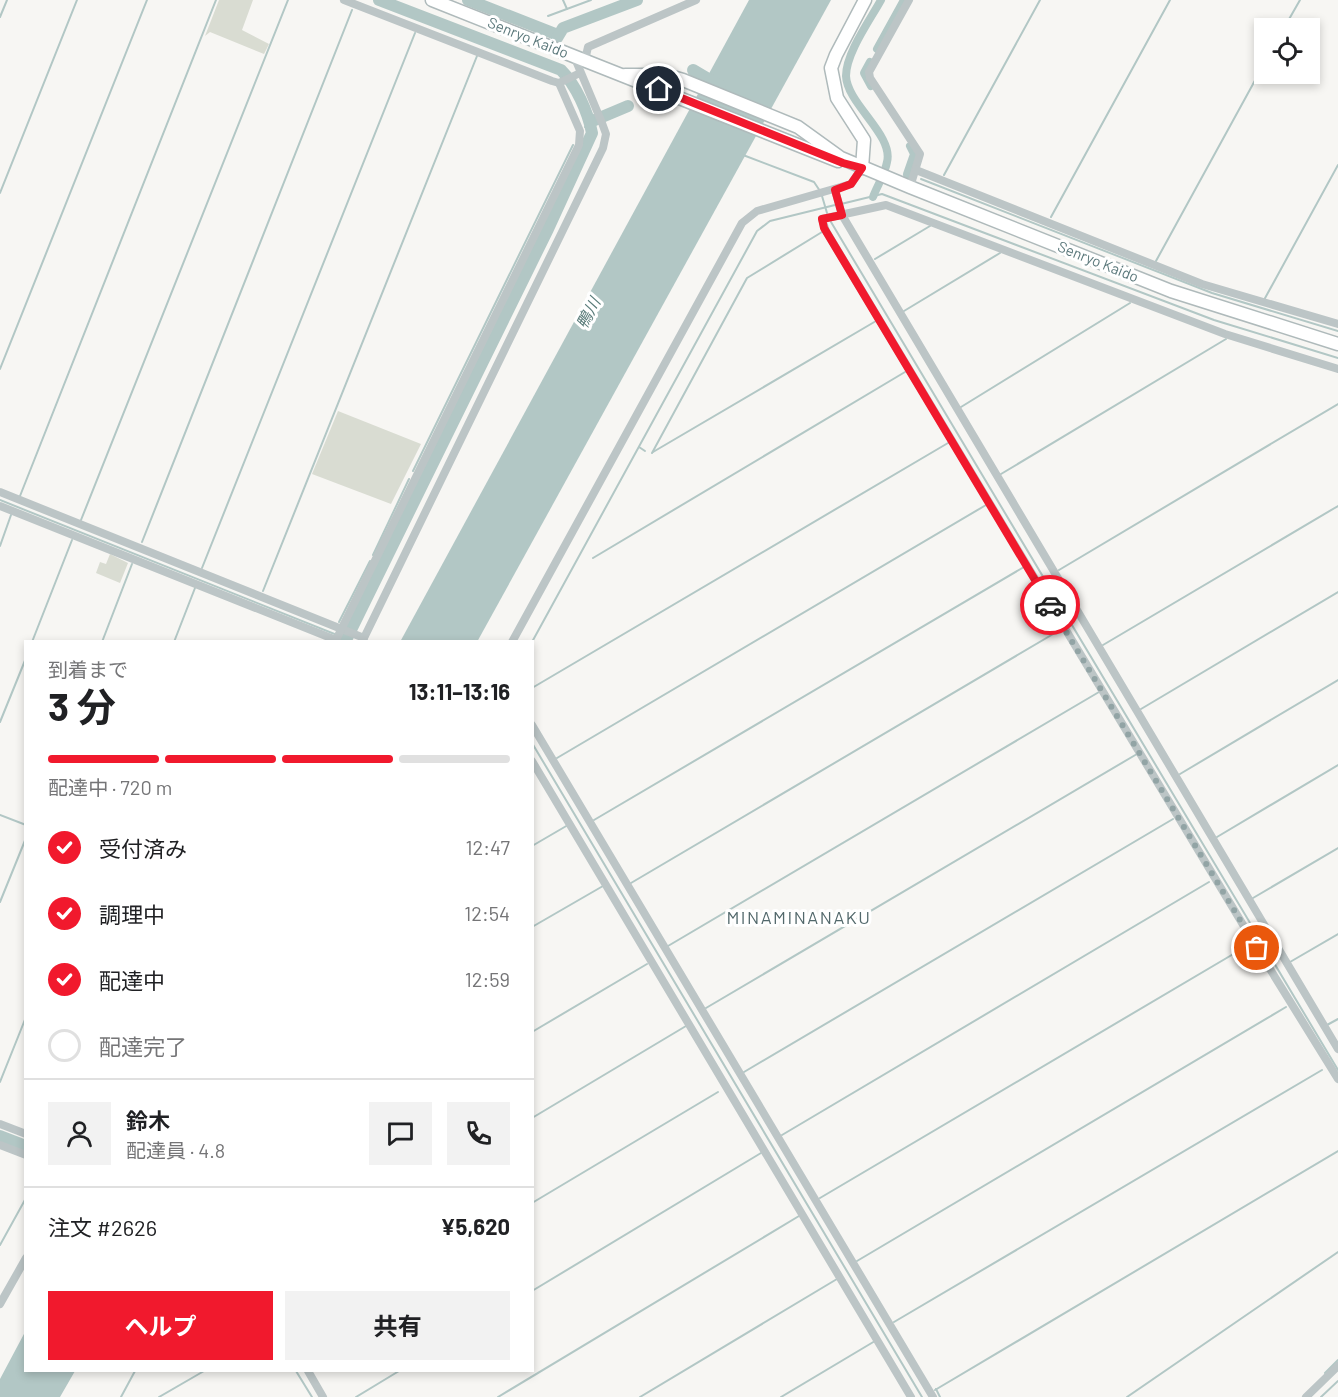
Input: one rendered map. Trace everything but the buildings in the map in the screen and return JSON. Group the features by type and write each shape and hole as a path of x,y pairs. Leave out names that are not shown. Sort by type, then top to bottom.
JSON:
{"street":[{"path":"344,0 561,82 576,75"},
{"name":"Senryo Kaido","path":"432,0 1171,291 1338,344"},
{"path":"0,506 342,635 363,640 603,148 606,134 576,75 579,58 588,47 696,0"},
{"path":"513,640 742,223 757,211 820,194 836,193 868,171 864,140 837,98 831,68 864,0"},
{"path":"909,0 869,72 870,78 920,153 910,188"},
{"name":"Senryo Kaido","path":"625,75 666,75 683,80 798,127 841,158 868,171"},
{"path":"342,635 579,145 580,131 561,82"},
{"path":"916,170 1202,284 1338,324"},
{"path":"836,193 841,213 1338,1050"},
{"path":"1338,369 1225,334 886,205 841,213 822,219 824,228 1338,1079"},
{"path":"0,492 342,635"},
{"path":"534,728 933,1397"},
{"path":"534,764 911,1397"},
{"path":"0,1124 24,1133"},
{"path":"0,1145 24,1154"},
{"path":"0,1305 24,1262"},
{"path":"1306,1397 1338,1366"},
{"path":"309,1372 323,1397"}],"shaded area":[{"path":"219,0 253,0 242,30 269,44 264,54 210,32 205,36"},
{"path":"338,411 421,444 391,504 312,474"},
{"path":"110,554 128,563 120,583 96,573 100,562 106,564"}],"water":[{"name":"鴨川","path":"749,0 831,0 478,640 401,640"},
{"path":"24,1334 24,1372 74,1372 60,1397 0,1397 0,1379"}],"waterway":[{"path":"0,17 7,0"},
{"path":"0,193 77,0"},
{"path":"0,369 147,0"},
{"path":"20,496 216,0"},
{"path":"81,520 288,0"},
{"path":"346,640 548,229 592,133 581,99 561,70 379,0"},
{"path":"468,0 558,35"},
{"path":"563,0 567,9"},
{"path":"548,16 591,0"},
{"path":"557,38 563,28 637,0"},
{"path":"873,197 886,166 887,152 884,141 848,87 846,76 854,47 881,0"},
{"path":"877,49 904,0"},
{"path":"944,175 1040,0"},
{"path":"1051,217 1170,0"},
{"path":"1290,18 1300,0"},
{"path":"142,542 352,10"},
{"path":"202,568 415,33"},
{"path":"263,591 477,56"},
{"path":"870,62 864,73 871,86"},
{"path":"693,70 720,86"},
{"path":"1156,261 1254,82"},
{"path":"590,122 628,106"},
{"path":"585,127 590,122"},
{"path":"413,471 573,145"},
{"path":"909,175 907,174 914,154 910,146"},
{"path":"743,155 814,182 820,191"},
{"path":"1264,300 1338,165"},
{"path":"921,179 1212,293 1338,331"},
{"path":"841,204 882,194 1214,320 1338,358"},
{"path":"822,196 827,213"},
{"path":"533,640 757,231 770,221 835,205"},
{"path":"831,222 1338,1070"},
{"path":"875,259 930,226"},
{"path":"652,453 747,278 822,232"},
{"path":"904,311 1000,253"},
{"path":"961,407 1130,303"},
{"path":"653,452 876,321"},
{"path":"1001,474 1226,339"},
{"path":"593,558 905,372"},
{"path":"1059,570 1338,404"},
{"path":"534,687 948,443"},
{"path":"639,447 645,451"},
{"path":"373,555 409,479"},
{"path":"0,500 347,639"},
{"path":"557,758 986,505"},
{"path":"1103,645 1338,506"},
{"path":"0,546 11,515"},
{"path":"33,640 72,540"},
{"path":"339,622 370,561"},
{"path":"103,640 132,564"},
{"path":"594,820 1024,567"},
{"path":"175,640 195,588"},
{"path":"1141,709 1338,592"},
{"path":"631,883 1060,630"},
{"path":"0,722 24,663"},
{"path":"1180,774 1338,680"},
{"path":"668,946 1099,692"},
{"path":"534,746 922,1397"},
{"path":"706,1008 1137,754"},
{"path":"1217,837 1338,765"},
{"path":"0,815 24,824"},
{"path":"744,1072 1173,819"},
{"path":"534,845 568,825"},
{"path":"0,902 24,843"},
{"path":"1253,898 1338,848"},
{"path":"782,1135 1209,882"},
{"path":"534,926 603,886"},
{"path":"1290,962 1338,934"},
{"path":"820,1198 1252,943"},
{"path":"534,1031 647,964"},
{"path":"857,1261 1286,1007"},
{"path":"1327,1025 1338,1019"},
{"path":"0,1082 24,1022"},
{"path":"534,1117 686,1026"},
{"path":"894,1322 1322,1070"},
{"path":"534,1202 718,1092"},
{"path":"0,1136 24,1145"},
{"path":"935,1390 1338,1151"},
{"path":"534,1290 761,1153"},
{"path":"0,1245 24,1202"},
{"path":"498,1397 799,1216"},
{"path":"1127,1397 1338,1252"},
{"path":"640,1397 837,1279"},
{"path":"781,1397 875,1341"},
{"path":"1325,1373 1338,1360"},
{"path":"121,1397 134,1372"},
{"path":"159,1397 202,1372"},
{"path":"297,1372 312,1397"},
{"path":"356,1397 397,1372"},
{"path":"1321,1397 1338,1381"},
{"path":"936,1389 940,1397"}],"way so far":[{"path":"1050,605 1257,948"}],"district":[{"name":"MINAMINANAKU","path":"799,918"}],"route":[{"path":"659,89 843,163 862,168 851,184 835,190 842,215 822,219 824,228 1050,605"}]}
